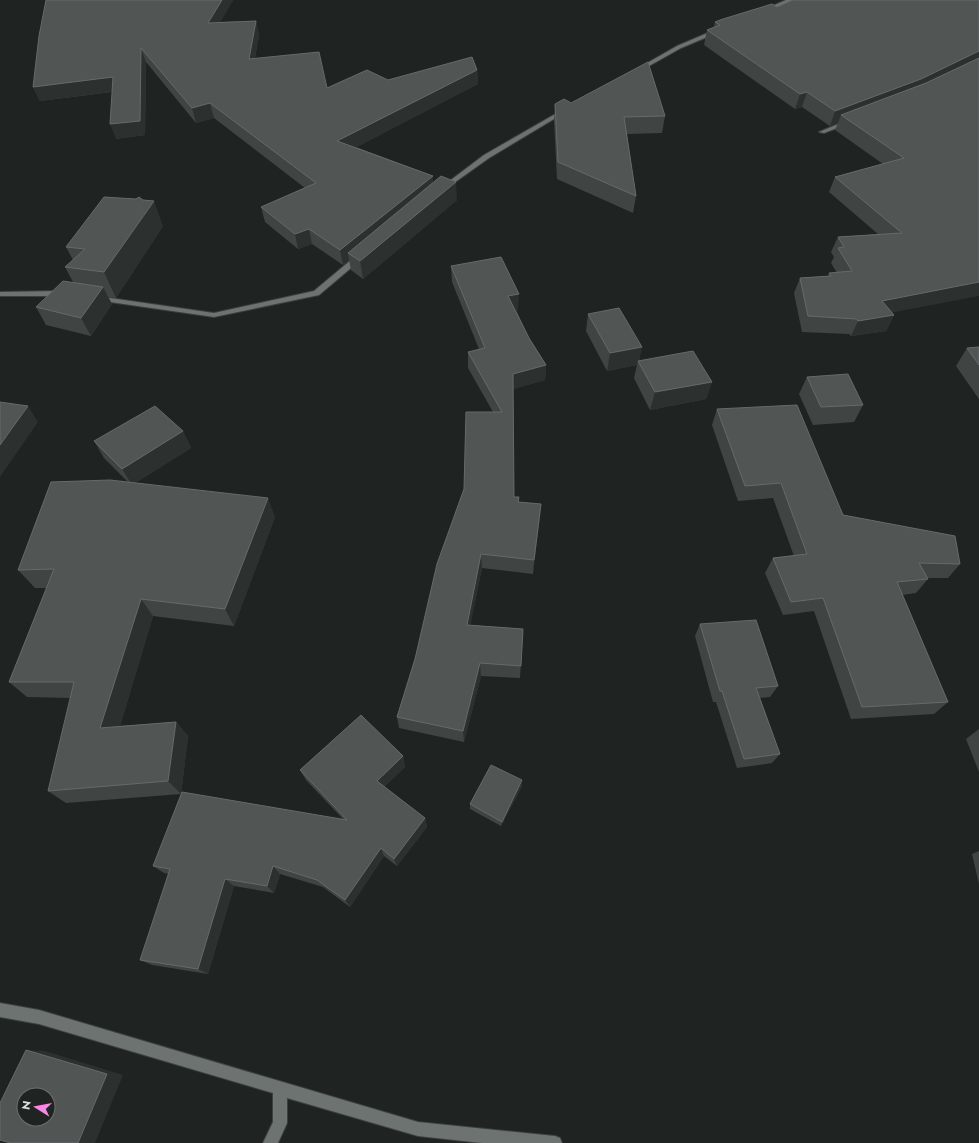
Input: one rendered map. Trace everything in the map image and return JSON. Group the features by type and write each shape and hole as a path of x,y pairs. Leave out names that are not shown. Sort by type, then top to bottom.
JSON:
{"street":[{"path":"756,15 790,0"},
{"path":"632,74 679,48 721,30"},
{"path":"436,194 460,174 495,150 571,107"},
{"path":"822,132 851,121"},
{"path":"88,297 214,315 316,293 364,253"},
{"path":"0,294 56,293 72,295"},
{"path":"0,1010 38,1017 418,1129 555,1143"},
{"path":"270,1143 280,1123 280,1089"}],"building":[{"path":"46,0 222,0 208,23 256,21 249,59 319,52 327,88 367,70 388,80 472,57 477,70 337,141 433,176 340,250 309,229 295,234 261,207 316,183 210,103 192,108 141,48 140,121 110,124 113,77 33,87 39,36"},
{"path":"793,0 979,0 979,51 921,79 835,111 807,92 800,94 707,30 720,25 715,22 723,19 772,4 777,7"},
{"path":"979,58 979,282 882,301 894,315 858,321 856,319 808,316 800,278 831,276 829,273 852,271 838,248 844,247 838,237 902,233 835,177 904,158 841,115 926,83"},
{"path":"648,62 665,116 624,117 636,196 558,162 555,104 564,99 571,103"},
{"path":"441,176 456,182 360,261 348,253"},
{"path":"104,197 136,199 139,197 143,200 154,201 104,272 65,267 85,249 66,247"},
{"path":"501,257 519,294 508,296 529,338 546,365 513,374 514,497 519,497 518,502 541,504 534,560 481,554 467,625 523,629 521,666 480,663 463,731 397,717 415,659 437,564 464,489 466,412 502,412 468,352 485,348 451,266"},
{"path":"63,281 103,287 81,318 36,307"},
{"path":"619,308 642,347 610,353 588,314"},
{"path":"979,347 979,365 967,348"},
{"path":"693,351 712,382 655,392 638,361"},
{"path":"848,374 863,405 821,407 807,377"},
{"path":"0,402 28,406 0,445"},
{"path":"797,405 843,515 955,536 960,564 919,563 928,579 897,582 948,702 862,707 823,598 791,602 773,558 807,554 781,483 745,486 717,409"},
{"path":"155,406 183,431 122,469 94,441"},
{"path":"110,480 268,498 225,609 141,599 100,728 176,722 168,781 48,791 74,682 9,682 54,569 18,570 51,482"},
{"path":"756,620 778,686 756,688 780,754 744,759 722,691 720,691 700,624"},
{"path":"361,715 403,756 377,781 425,818 394,859 381,848 345,900 317,880 273,866 267,886 225,879 198,969 140,960 170,869 153,866 182,792 347,820 300,770"},
{"path":"491,765 522,780 502,822 470,804"},
{"path":"26,1050 107,1074 78,1143 10,1143 0,1140 0,1103"}]}
